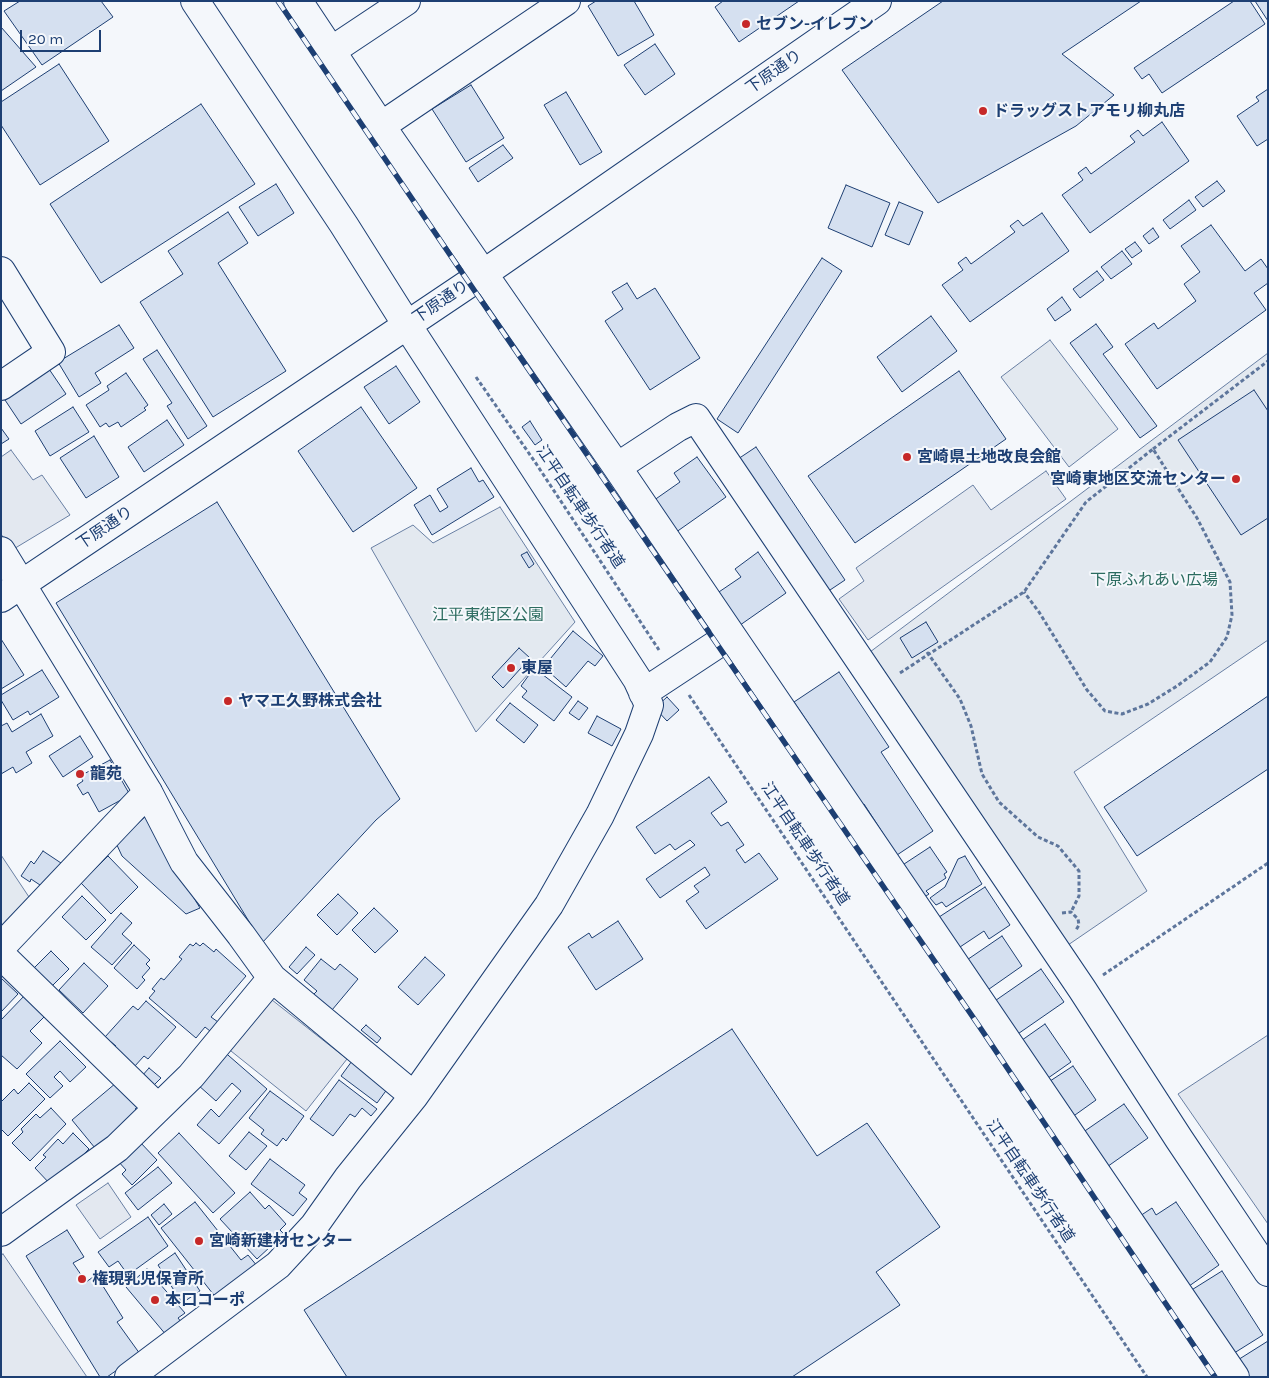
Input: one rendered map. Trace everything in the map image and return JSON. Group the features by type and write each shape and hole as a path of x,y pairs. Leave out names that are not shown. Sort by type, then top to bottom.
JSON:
{"street":[{"path":"129,1377 278,1265 314,1226 348,1178 414,1096 554,897 600,815 639,734 649,705 631,671 344,225 195,1"},
{"path":"298,1 381,126 617,467 1235,1377"},
{"path":"331,51 406,1"},
{"path":"381,126 566,1"},
{"name":"下原通り","path":"12,591 483,274 877,1"},
{"path":"1,271 51,352 1,386"},
{"path":"617,467 678,427 696,418 1082,989 1267,1271"},
{"path":"1,551 12,591 148,792 184,862 241,934 272,978 414,1096"},
{"path":"643,693 731,635"},
{"path":"1,947 148,792"},
{"path":"1,955 158,1108"},
{"path":"1,1232 117,1148 191,1076 272,978"}],"path":[{"path":"897,675 1024,592 1086,502 1268,361"},
{"name":"江平自転車歩行者道","path":"476,376 1147,1377"},
{"path":"1024,592 1039,612 1087,690 1105,711 1122,714 1148,704 1210,662 1227,637 1232,615 1230,582 1197,518 1153,449"},
{"path":"927,652 960,699 971,726 982,774 999,802 1038,837 1058,846 1079,871 1079,896 1072,912"},
{"path":"1082,989 1268,863"}],"green space":[{"path":"1050,340 1118,429 1069,467 1001,377"},
{"name":"下原ふれあい広場","path":"1268,353 1268,640 1074,772 1147,891 1068,945 870,652"},
{"name":"江平東街区公園","path":"500,507 575,622 476,732 371,548 413,525 433,543"},
{"path":"1,855 31,900 1,930"}],"shaded area":[{"path":"11,450 33,480 42,475 70,515 12,550 1,534 1,457"},
{"path":"1046,471 1066,499 868,640 839,599 864,581 856,568 973,485 991,510"},
{"path":"267,996 347,1059 306,1111 226,1047"},
{"path":"1268,1035 1268,1224 1178,1094"},
{"path":"108,1183 131,1217 100,1239 76,1205"},
{"path":"3,1254 87,1377 1,1377 1,1255"}],"building":[{"path":"20,1 101,1 113,17 42,65 4,11"},
{"path":"596,1 634,1 654,35 618,56 588,6"},
{"name":"セブン-イレブン","path":"723,1 799,1 739,42 715,7"},
{"name":"ドラッグストアモリ柳丸店","path":"943,1 1141,1 1062,54 1114,95 1076,126 938,203 842,70"},
{"path":"1234,1 1250,1 1265,24 1162,93 1149,74 1142,79 1134,68"},
{"path":"1255,1 1268,1 1268,21"},
{"path":"1,27 36,67 1,91"},
{"path":"655,44 675,74 645,95 624,65"},
{"path":"59,64 109,141 40,185 1,125 1,102"},
{"path":"471,85 504,138 466,162 432,109"},
{"path":"1268,89 1268,139 1257,146 1237,116 1259,101 1256,97"},
{"path":"566,92 602,152 580,165 544,105"},
{"path":"201,104 255,184 101,283 50,204"},
{"path":"1162,122 1189,161 1090,233 1062,195 1083,180 1078,173 1086,167 1091,174 1135,142 1130,136 1138,130 1143,136"},
{"path":"503,145 513,158 478,182 469,168"},
{"path":"1217,181 1225,191 1203,207 1195,197"},
{"path":"276,184 294,213 258,236 239,207"},
{"path":"846,185 890,203 872,247 828,228"},
{"path":"1189,200 1196,210 1170,229 1163,220"},
{"path":"899,202 923,212 909,245 885,235"},
{"path":"228,212 248,243 218,263 286,371 213,417 140,302 183,274 168,251"},
{"path":"1042,213 1069,251 970,322 942,285 963,270 958,263 966,257 971,264 1015,232 1010,226 1018,220 1023,226"},
{"path":"1211,225 1245,271 1261,259 1268,269 1268,283 1254,293 1266,310 1157,389 1125,344 1154,323 1158,329 1196,301 1184,284 1200,272 1181,246"},
{"path":"1153,228 1159,237 1149,244 1143,236"},
{"path":"1135,242 1142,251 1132,258 1125,249"},
{"path":"1122,251 1132,264 1111,279 1101,267"},
{"path":"822,258 842,271 738,433 717,419"},
{"path":"1097,271 1104,280 1080,298 1073,289"},
{"path":"627,283 637,299 655,288 700,358 650,390 605,321 623,309 612,292"},
{"path":"1062,297 1071,310 1055,321 1047,309"},
{"path":"931,316 957,351 902,392 877,357"},
{"path":"1096,324 1113,347 1103,354 1157,426 1140,438 1070,343"},
{"path":"119,325 134,348 95,373 101,383 79,397 58,362"},
{"path":"157,350 207,426 188,439 167,406 172,403 143,359"},
{"path":"396,366 420,402 389,424 364,387"},
{"path":"49,369 66,394 21,424 5,400"},
{"name":"宮崎県土地改良会館","path":"959,371 1006,439 855,543 808,476"},
{"path":"126,373 148,405 144,408 146,410 121,427 118,422 109,427 106,423 100,427 86,405 109,390 107,386"},
{"name":"宮崎東地区交流センター","path":"1254,390 1268,411 1268,518 1241,535 1178,440"},
{"path":"73,407 89,432 50,456 35,431"},
{"path":"361,407 417,488 353,532 298,451"},
{"path":"167,420 184,445 144,472 128,447"},
{"path":"530,421 542,440 535,445 522,427"},
{"path":"1,428 9,439 1,444"},
{"path":"94,436 119,477 86,498 60,458"},
{"path":"756,447 845,580 827,592 738,459"},
{"path":"697,457 726,497 672,535 650,503 680,482 674,473"},
{"path":"471,468 479,482 483,480 494,497 432,535 414,505 430,495 440,512 448,507 437,489"},
{"name":"ヤマエ久野株式会社","path":"217,502 400,799 376,820 262,943 56,603"},
{"path":"527,552 534,564 529,568 521,555"},
{"path":"758,552 786,593 733,630 710,598 741,577 735,569"},
{"path":"926,622 938,642 912,658 900,638"},
{"path":"573,631 603,656 595,666 588,661 566,687 549,672 552,669 546,664"},
{"path":"1,639 24,675 1,689"},
{"name":"東屋","path":"519,648 530,658 503,688 492,677"},
{"path":"534,668 572,697 554,721 522,697 527,691 521,686"},
{"path":"42,670 59,697 30,715 28,711 13,720 1,700 1,695"},
{"path":"839,672 889,747 881,752 933,831 897,855 864,804 855,809 816,750 823,745 794,702"},
{"path":"1268,696 1268,769 1137,856 1104,807"},
{"path":"667,697 679,710 667,721 655,708"},
{"path":"578,701 588,708 579,720 569,713"},
{"path":"510,703 538,725 524,743 496,720"},
{"path":"41,714 53,736 26,752 32,763 16,773 13,767 1,774 1,726 7,723 12,732"},
{"path":"597,716 621,729 612,746 588,733"},
{"path":"80,736 93,757 63,777 49,756"},
{"path":"110,760 130,795 99,812 88,792 83,795 77,785 83,781 80,776"},
{"path":"709,777 727,802 711,813 721,826 728,822 744,845 736,850 745,863 759,853 778,879 706,929 686,901 699,892 694,886 710,875 705,867 660,898 646,879 695,845 690,840 675,850 670,844 655,854 636,827"},
{"path":"145,817 200,908 186,914 122,856 116,843"},
{"path":"930,847 947,872 944,874 946,878 926,891 929,894 917,902 898,868"},
{"path":"43,851 64,865 56,876 52,873 43,887 31,879 30,882 21,876 31,861 34,864"},
{"path":"108,856 138,887 111,914 81,883"},
{"path":"965,856 982,884 946,907 942,902 936,905 930,898 945,887 958,859"},
{"path":"985,887 1010,925 989,939 984,931 957,949 936,919"},
{"path":"338,894 358,913 337,935 317,915"},
{"path":"82,896 106,920 86,940 62,917"},
{"path":"374,908 398,931 375,953 352,930"},
{"path":"121,913 132,923 122,934 132,943 112,965 91,947"},
{"path":"618,921 643,959 596,990 568,947 589,933 592,938"},
{"path":"1002,936 1022,966 982,994 961,964"},
{"path":"196,943 200,946 203,943 214,952 216,949 246,976 211,1017 218,1022 210,1031 205,1027 196,1038 149,998 155,991 152,989 161,978 164,980 182,959 179,957 190,944 193,946"},
{"path":"134,945 150,960 146,964 150,968 142,977 145,980 137,989 114,968"},
{"path":"306,947 315,955 297,974 289,967"},
{"path":"51,951 69,969 52,986 34,968"},
{"path":"425,957 445,975 418,1005 398,987"},
{"path":"321,959 335,970 340,964 358,979 332,1010 313,995 317,991 304,980"},
{"path":"84,963 108,986 83,1013 59,990"},
{"path":"1041,969 1064,1002 1012,1038 989,1005"},
{"path":"1,978 18,994 1,1012"},
{"path":"26,994 47,1014 30,1031 42,1043 17,1069 1,1055 1,1020"},
{"path":"146,1001 176,1027 148,1059 144,1056 134,1067 113,1049 116,1046 105,1037 133,1006 138,1010"},
{"path":"1045,1024 1071,1062 1041,1083 1015,1045"},
{"path":"366,1025 381,1038 377,1043 361,1030"},
{"path":"732,1029 817,1156 867,1123 940,1227 876,1272 900,1305 792,1377 347,1377 304,1310"},
{"path":"60,1041 86,1067 70,1082 60,1071 54,1077 63,1086 50,1098 26,1074"},
{"path":"221,1049 267,1089 219,1144 197,1125 211,1109 219,1117 241,1091 232,1083 216,1101 198,1085"},
{"path":"352,1061 388,1088 377,1103 341,1076"},
{"path":"1073,1066 1096,1100 1068,1120 1044,1085"},
{"path":"149,1068 161,1078 153,1086 142,1076"},
{"path":"339,1080 377,1109 371,1116 362,1108 355,1117 350,1114 333,1136 310,1119"},
{"path":"29,1083 45,1099 8,1136 1,1129 1,1102 14,1089 18,1094"},
{"path":"116,1083 139,1106 135,1109 138,1112 95,1148 72,1120"},
{"path":"270,1091 304,1116 286,1141 283,1138 277,1146 261,1134 264,1130 249,1118"},
{"path":"1124,1104 1148,1138 1104,1169 1079,1135"},
{"path":"51,1108 66,1124 30,1161 12,1143 23,1132 21,1129 36,1114 40,1118"},
{"path":"249,1132 267,1146 246,1170 229,1156"},
{"path":"73,1133 89,1149 52,1186 35,1168 46,1157 43,1155 58,1139 63,1144"},
{"path":"179,1133 235,1193 213,1213 158,1153"},
{"path":"139,1141 157,1160 132,1185 122,1174 126,1170 118,1161"},
{"path":"270,1159 305,1185 299,1193 307,1199 293,1216 251,1184"},
{"path":"158,1167 172,1183 138,1210 125,1193"},
{"path":"250,1192 265,1209 269,1205 286,1224 280,1230 284,1234 257,1259 220,1219"},
{"name":"宮崎新建材センター","path":"195,1202 241,1260 248,1255 258,1267 217,1299 161,1228"},
{"path":"1176,1202 1219,1265 1182,1291 1134,1220 1152,1208 1156,1215"},
{"path":"164,1204 172,1214 159,1225 151,1215"},
{"path":"148,1217 168,1246 128,1275 118,1261 109,1267 98,1252"},
{"path":"67,1230 84,1257 73,1263 86,1282 96,1275 123,1318 117,1322 140,1354 107,1377 100,1377 26,1256"},
{"path":"175,1253 200,1291 182,1303 158,1265"},
{"name":"本口コーポ","path":"147,1269 185,1313 178,1318 182,1323 167,1336 126,1287"},
{"path":"1222,1271 1263,1335 1231,1355 1190,1291"},
{"path":"1268,1341 1268,1377 1241,1377 1233,1363"}],"railway":[{"path":"278,1 977,1023 1215,1377"}],"place":[{"name":"セブン-イレブン","path":"746,24"},
{"name":"ドラッグストアモリ柳丸店","path":"983,111"},
{"name":"宮崎県土地改良会館","path":"907,457"},
{"name":"宮崎東地区交流センター","path":"1236,479"},
{"name":"東屋","path":"511,668"},
{"name":"ヤマエ久野株式会社","path":"228,701"},
{"name":"龍苑","path":"80,774"},
{"name":"宮崎新建材センター","path":"199,1241"},
{"name":"権現乳児保育所","path":"82,1279"},
{"name":"本口コーポ","path":"155,1300"}]}
